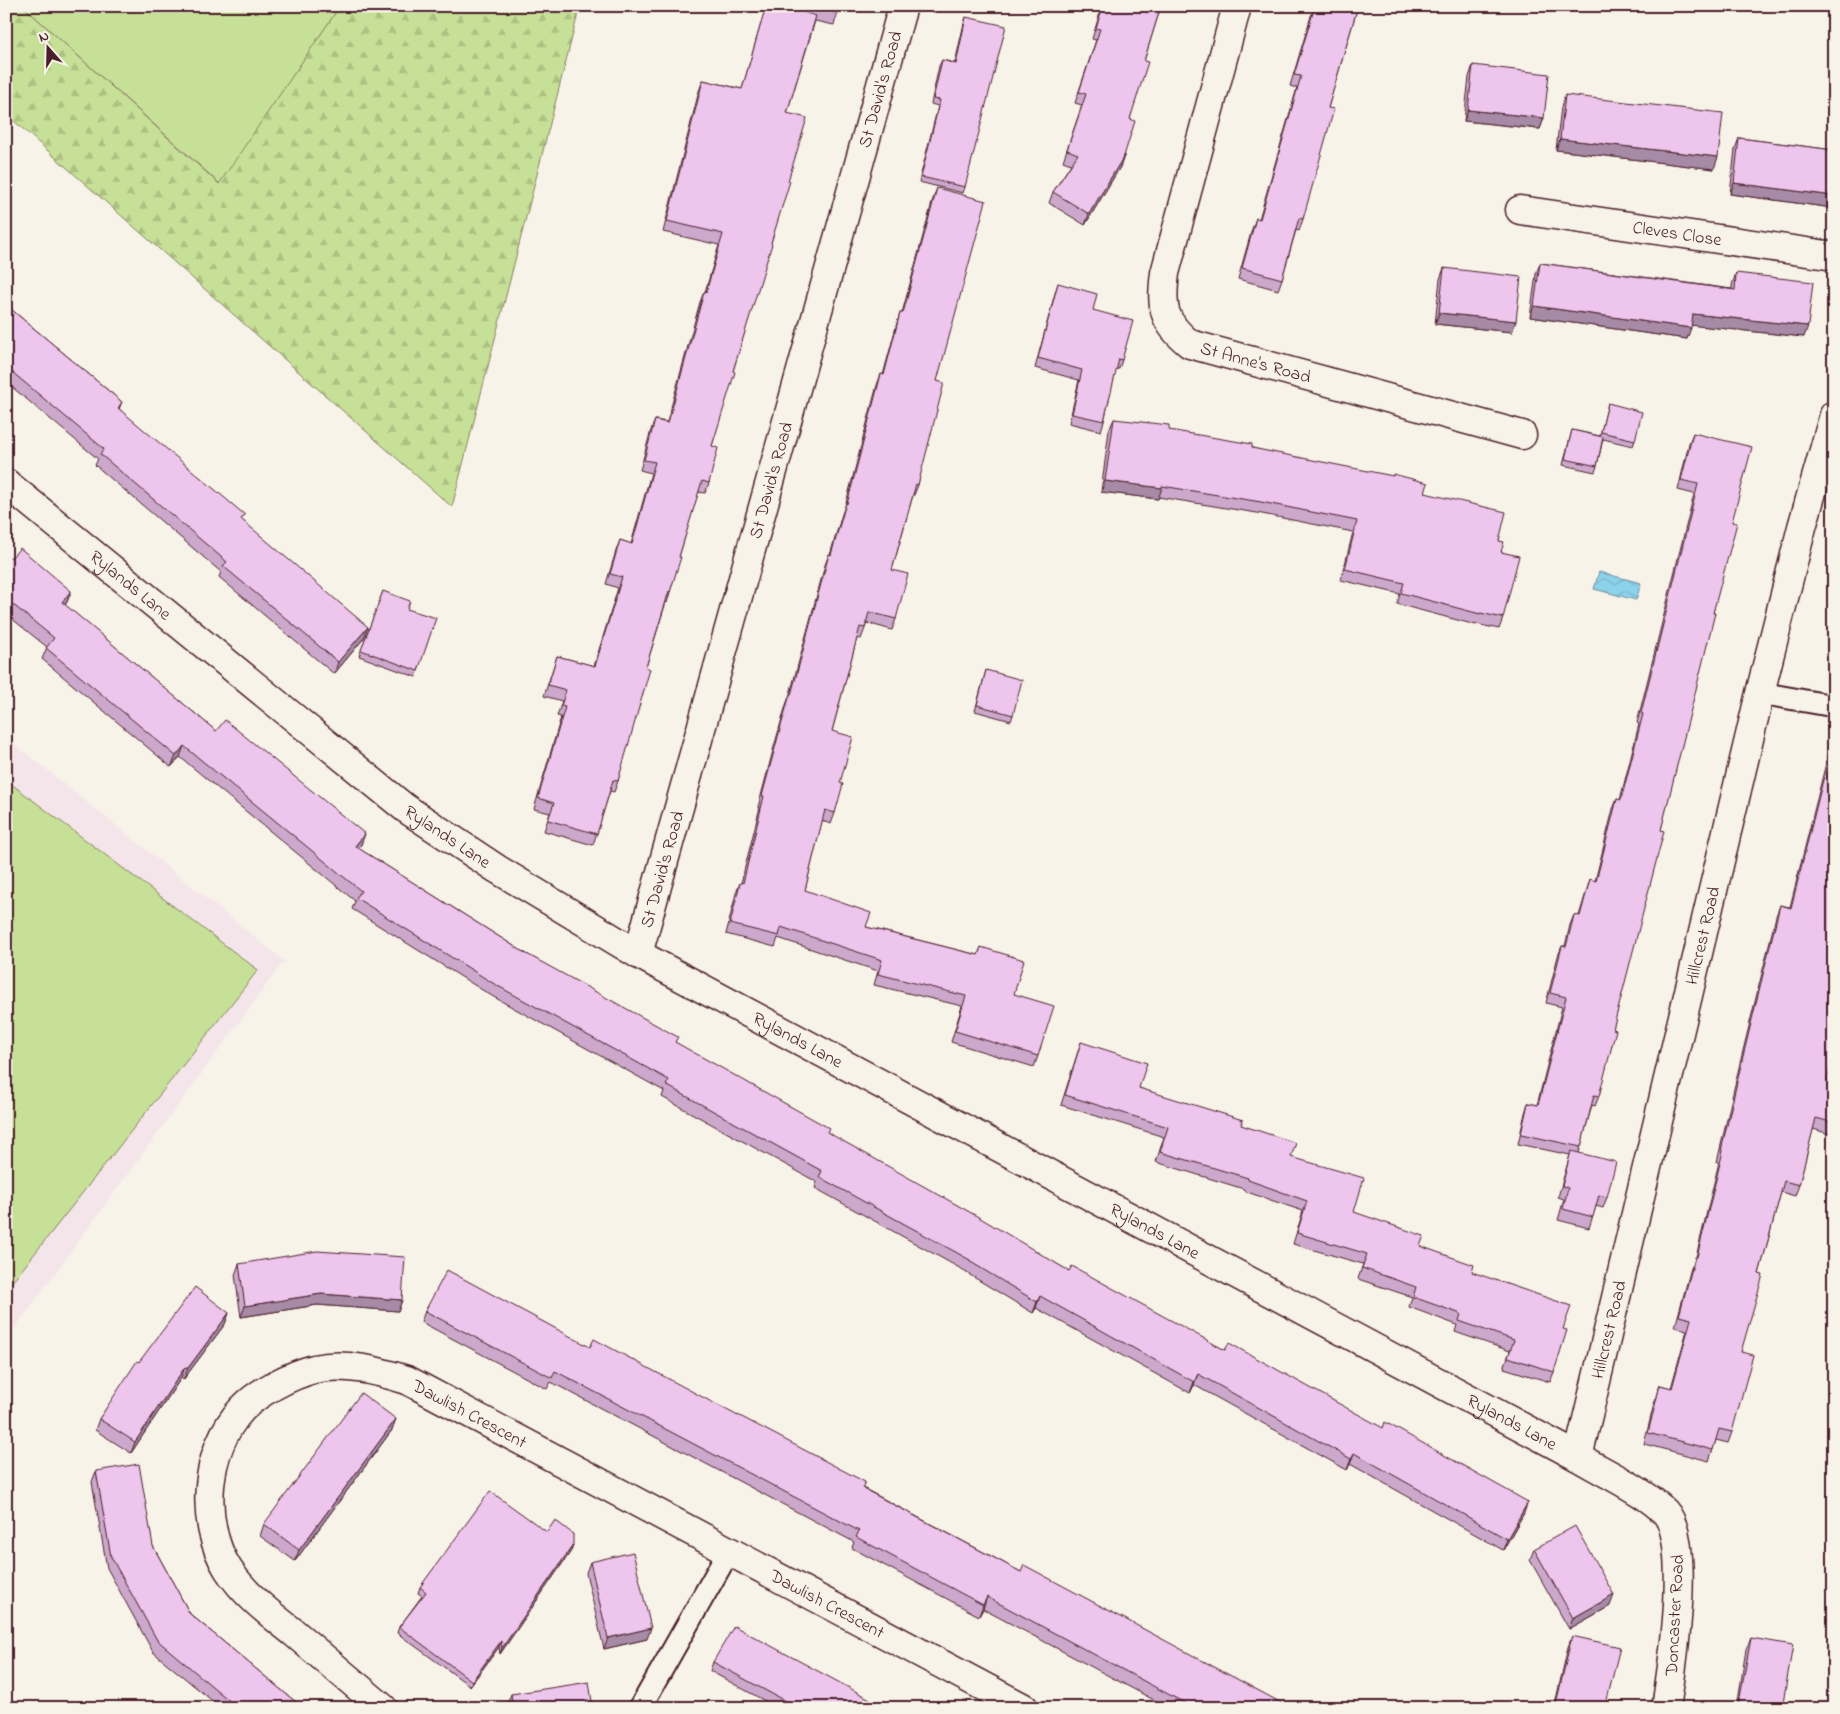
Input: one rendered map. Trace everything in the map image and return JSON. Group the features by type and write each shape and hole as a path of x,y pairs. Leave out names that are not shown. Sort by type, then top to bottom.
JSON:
{"street":[{"name":"St David's Road","path":"638,954 903,6"},
{"name":"St Anne's Road","path":"1237,6 1165,273 1162,296 1166,316 1176,333 1190,344 1522,435"},
{"name":"Cleves Close","path":"1520,210 1834,256"},
{"name":"Hillcrest Road","path":"1578,1457 1760,693 1802,528 1834,415"},
{"name":"Rylands Lane","path":"6,483 405,808 513,879 638,954 1578,1457 1652,1500"},
{"name":"Dawlish Crescent","path":"383,1708 247,1594 228,1568 216,1542 211,1518 209,1496 218,1451 227,1432 242,1410 264,1391 314,1369 345,1367 374,1371 407,1380 1024,1708"},
{"name":"Doncaster Road","path":"1652,1500 1667,1514 1678,1547 1679,1576 1673,1660 1666,1708"}],"lane":[{"path":"1760,693 1834,706"},
{"path":"640,1708 729,1551"}],"shaded area":[{"path":"6,737 284,961 6,1340"}],"green space":[{"path":"6,6 23,6 219,184 340,6 580,6 452,507 6,114"},
{"path":"23,6 340,6 220,184"},
{"path":"6,780 258,970 6,1290"}],"water":[{"path":"1599,572 1641,583 1636,600 1594,589"}],"building":[{"path":"766,6 784,6 816,16 787,113 807,118 772,244 733,371 735,372 712,446 718,448 709,483 702,481 679,557 681,557 646,667 650,669 618,781 613,780 597,834 548,820 554,803 538,798 565,707 561,706 566,690 548,685 557,656 595,666 622,577 610,574 620,540 632,544 655,462 644,460 655,420 668,423 704,292 706,292 723,234 667,221 703,80 742,89"},
{"path":"806,6 840,6 838,14"},
{"path":"1103,6 1161,6 1144,61 1148,62 1130,119 1135,121 1124,156 1089,214 1053,192 1078,154 1067,150 1086,94 1079,92 1100,29 1096,28"},
{"path":"1315,6 1358,6 1328,108 1334,109 1303,219 1299,218 1282,279 1242,268 1256,218 1260,219 1301,76 1294,75"},
{"path":"966,17 1006,26 965,187 921,177 940,100 933,99 942,60 956,64"},
{"path":"1473,65 1549,74 1544,118 1468,110"},
{"path":"1565,95 1723,113 1718,157 1560,139"},
{"path":"1739,138 1834,150 1834,196 1734,183"},
{"path":"937,188 986,201 937,381 944,383 918,485 916,484 892,570 908,574 896,619 869,612 865,628 860,627 832,731 853,737 840,783 843,784 835,813 825,810 805,890 871,913 866,927 978,955 981,947 1024,960 1014,994 1054,1006 1038,1056 955,1031 966,996 878,974 882,960 781,927 779,936 730,924 740,883 743,883 764,796 762,796 829,554 831,555 847,504 881,374 884,375 900,313 903,313"},
{"path":"1540,263 1735,290 1736,273 1813,282 1808,326 1693,314 1691,328 1534,306"},
{"path":"1444,268 1521,277 1516,321 1439,313"},
{"path":"1058,283 1097,294 1093,310 1133,321 1122,360 1119,359 1104,421 1072,414 1082,370 1038,358"},
{"path":"6,305 122,402 118,408 245,515 241,519 368,627 338,662 223,566 227,562 100,454 104,449 6,367"},
{"path":"1608,403 1642,412 1635,440 1601,432"},
{"path":"1114,419 1169,425 1169,430 1252,444 1252,448 1393,476 1393,474 1428,483 1425,493 1506,512 1499,541 1504,542 1501,552 1519,556 1503,618 1480,614 1401,593 1404,583 1345,569 1357,521 1261,502 1162,486 1162,488 1105,481"},
{"path":"1572,430 1603,437 1597,466 1565,459"},
{"path":"1693,433 1752,447 1732,522 1737,523 1713,613 1715,613 1661,830 1664,831 1613,1029 1616,1030 1599,1096 1594,1095 1581,1147 1521,1134 1528,1103 1538,1105 1566,997 1550,993 1562,946 1566,947 1574,915 1580,916 1590,879 1596,881 1617,799 1621,800 1643,714 1641,713 1698,484 1681,480"},
{"path":"20,548 71,591 62,602 216,731 225,720 365,834 355,846 525,953 678,1037 675,1042 829,1128 827,1132 982,1219 1069,1271 1072,1266 1225,1350 1229,1343 1383,1428 1385,1422 1528,1502 1507,1539 1354,1453 1351,1459 1198,1374 1194,1382 1040,1296 1037,1302 970,1260 819,1177 822,1171 666,1085 669,1080 496,985 356,898 361,891 184,746 176,756 46,648 54,638 6,599 6,554 11,558"},
{"path":"383,591 410,601 407,609 436,618 418,671 361,650"},
{"path":"986,670 1022,680 1013,715 977,705"},
{"path":"1834,736 1834,1012 1831,1022 1834,1022 1834,1055 1827,1080 1834,1082 1834,1123 1816,1118 1799,1185 1784,1181 1759,1274 1763,1275 1741,1352 1753,1355 1732,1432 1719,1429 1713,1450 1648,1433 1660,1385 1672,1388 1691,1319 1679,1316 1695,1257 1697,1257 1780,905 1791,908"},
{"path":"1081,1042 1147,1063 1139,1088 1243,1120 1241,1125 1296,1143 1291,1157 1364,1178 1354,1212 1424,1236 1420,1246 1474,1265 1472,1272 1571,1306 1563,1329 1567,1330 1554,1372 1508,1357 1514,1340 1459,1321 1461,1314 1413,1297 1416,1287 1362,1268 1367,1254 1297,1233 1307,1201 1248,1180 1248,1178 1160,1152 1168,1127 1065,1095"},
{"path":"1571,1151 1616,1162 1607,1197 1599,1195 1593,1217 1563,1209 1568,1188 1562,1186"},
{"path":"317,1251 405,1257 402,1300 321,1294 245,1306 239,1264"},
{"path":"447,1270 590,1347 594,1339 865,1482 862,1488 1021,1572 1024,1565 1291,1708 1194,1708 987,1597 983,1605 856,1537 859,1531 555,1371 552,1378 425,1311"},
{"path":"195,1287 229,1313 188,1368 185,1367 135,1442 99,1419 137,1361 139,1362"},
{"path":"361,1393 396,1419 299,1550 264,1524"},
{"path":"139,1464 153,1546 190,1614 303,1708 238,1708 157,1640 111,1557 96,1471"},
{"path":"490,1491 547,1532 555,1520 573,1534 573,1545 502,1648 501,1641 472,1681 399,1627 426,1592 420,1587"},
{"path":"1575,1526 1614,1595 1573,1618 1534,1549"},
{"path":"633,1552 651,1628 608,1638 590,1562"},
{"path":"734,1626 870,1699 866,1706 870,1708 798,1708 713,1662"},
{"path":"1572,1636 1620,1647 1605,1708 1555,1708"},
{"path":"1751,1638 1793,1645 1782,1708 1738,1708"},
{"path":"589,1682 593,1708 513,1708 511,1694"}]}
